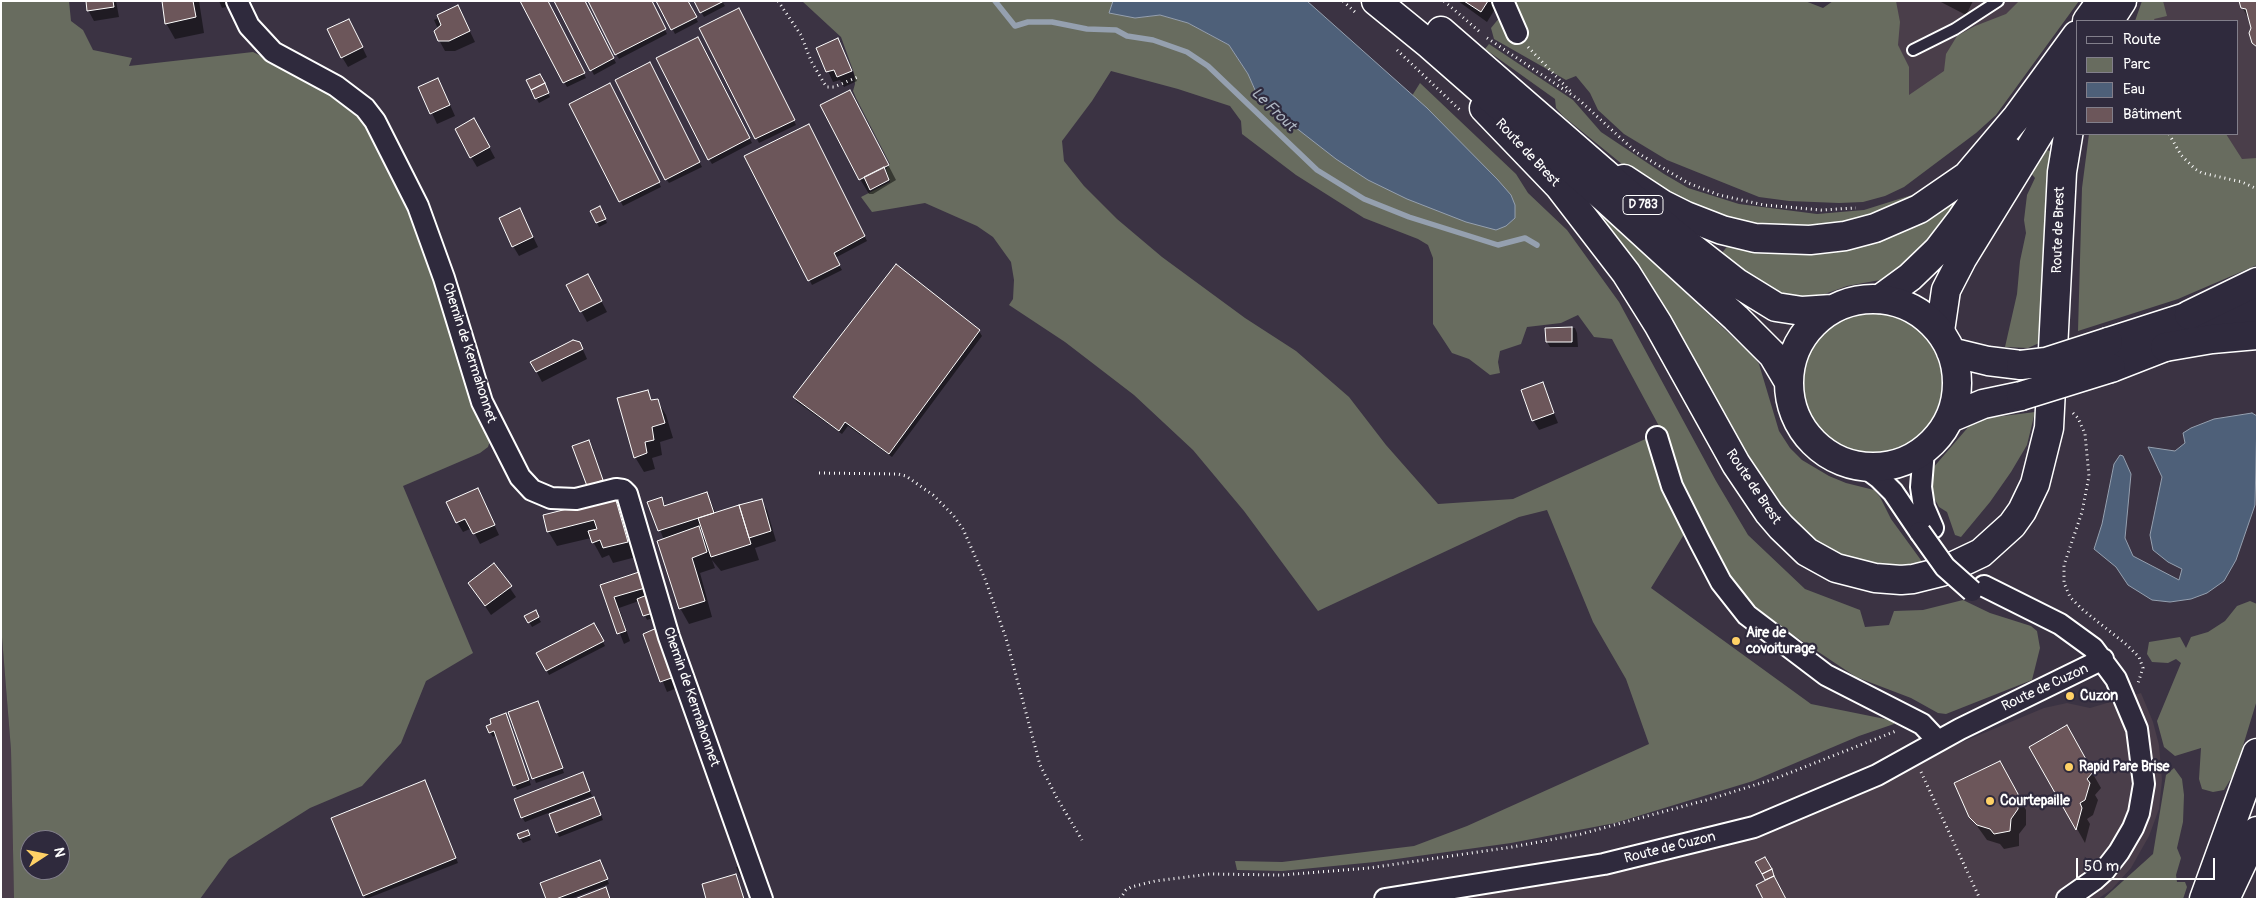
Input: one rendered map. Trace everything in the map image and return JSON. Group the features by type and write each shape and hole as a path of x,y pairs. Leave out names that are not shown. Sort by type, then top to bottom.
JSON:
{"main road":[{"name":"Route de Brest","path":"1374,1 1522,146 1559,186 1601,238 1658,324 1719,435 1769,514 1793,540 1815,557 1853,574 1874,578 1912,579 1940,572 1969,560 1992,545 2006,531 2022,511 2032,490 2043,458 2049,428 2062,172 2068,130 2076,109"},
{"name":"Route de Brest","path":"1374,1 1430,45 1608,200 1736,318 1773,355 1789,382"},
{"name":"D 783","path":"1405,1 1580,150 1677,236 1758,298 1789,310 1832,309"},
{"path":"1580,150 1662,204 1722,230 1774,240 1810,240 1860,233 1888,224 1919,209 1967,176 2017,117 2076,36"},
{"path":"1880,298 1896,289 1925,263 1961,220 2076,46"},
{"path":"2076,74 1962,259 1946,290 1945,341 1957,374 1956,396 1950,418 1939,435 1924,450 1895,464 1863,466 1837,459 1815,443 1798,421 1793,409 1789,382 1794,356 1806,332 1818,319 1832,309 1855,300 1880,298 1902,304 1916,311 1945,341 1988,362 2021,365 2109,355 2235,336 2257,335"},
{"path":"1950,418 1983,404 2021,396 2257,282"},
{"path":"2189,315 2257,295"},
{"path":"2165,347 2257,312"},
{"path":"2204,899 2257,753"},
{"path":"2226,899 2257,831"}],"street":[{"name":"Chemin de Kermahonnet","path":"238,1 249,26 273,52 336,86 365,108 375,121 418,206 444,278 482,402 520,477 532,490 551,498 576,499 616,490 623,490 627,494 670,637 762,899"},
{"path":"1503,1 1517,33"},
{"path":"1657,437 1678,498 1721,582 1738,605 1762,627 1826,675 1914,720 1929,729 1938,741"},
{"name":"Route de Cuzon","path":"1924,450 1920,487 1926,530"},
{"name":"Route de Cuzon","path":"1385,899 1604,864 1754,826 1863,781 1938,741 2103,659 2074,632 2034,612 1978,588 1886,483 1863,466"},
{"path":"2067,899 2094,880 2112,861 2128,838 2139,813 2144,784 2141,744 2122,692 2103,659"}],"lane":[{"path":"1913,50 1955,29 1998,1"}],"path":[{"path":"778,1 801,35 811,61 827,87 860,76"},
{"path":"1444,1 1496,45 1578,99"},
{"path":"1517,33 1535,55 1578,99 1636,152 1665,171 1708,191 1747,202 1783,208 1821,210 1863,207"},
{"path":"2170,135 2181,154 2195,169 2202,173 2242,182 2257,188"},
{"path":"2068,418 2068,410 2078,418 2082,426 2087,444 2088,476 2082,512 2064,565 2064,583 2076,603 2127,645 2142,662 2141,681 2122,692"},
{"path":"819,474 898,474 933,495 953,515 972,547 1006,638 1040,765 1082,840"},
{"path":"1120,899 1126,890 1131,887 1165,879 1210,874 1282,875 1369,868 1512,847 1581,834 1710,800 1774,779 1854,746 1909,727 1914,720"},
{"path":"1922,775 1980,899"}],"shaded area":[{"path":"1876,1 2073,1 1899,153"},
{"path":"2150,1 2257,1 2257,164 2243,160 2210,135 2238,135 2238,20 2151,20"},
{"path":"1,625 11,750 14,899 1,899"},
{"path":"2141,693 2153,722 2159,745 2162,780 2159,809 2149,836 2131,868 2112,889 2098,899 1435,899 1600,872 1883,780 1960,743 2044,708 2067,703 2090,708"}],"green space":[{"path":"1,1 69,1 71,21 83,30 93,50 132,58 129,66 253,52 331,91 362,114 415,219 473,397 490,441 488,447 480,453 403,486 473,653 426,681 401,743 362,786 310,808 229,859 200,899 14,899 11,750 1,625"},
{"path":"802,1 1117,1 1135,18 1160,15 1188,23 1229,45 1248,74 1259,99 1410,99 1420,83 1516,174 1528,193 1567,230 1619,302 1716,481 1748,535 1805,589 1860,610 1865,627 1889,625 1894,611 1923,610 1963,600 1990,613 2031,626 2037,631 2040,648 2032,680 1946,714 1938,713 1911,698 1856,677 1787,631 1736,592 1677,476 1666,439 1612,339 1594,337 1578,315 1561,323 1527,327 1521,344 1500,351 1498,362 1500,373 1490,375 1469,359 1452,353 1433,324 1433,258 1428,245 1418,239 1364,218 1296,175 1242,134 1241,121 1230,106 1178,89 1111,71 1092,101 1062,141 1064,161 1084,186 1117,219 1162,257 1245,318 1296,351 1349,397 1386,445 1438,504 1513,499 1652,436 1688,528 1651,588 1811,704 1895,721 1894,724 1859,736 1753,781 1615,823 1511,843 1375,862 1282,871 1237,870 1235,861 1282,862 1414,846 1467,826 1649,744 1626,679 1593,622 1547,510 1519,517 1318,611 1244,511 1193,450 1134,395 1065,342 1009,305 1013,299 1014,280 1011,262 993,237 977,226 925,203 872,212 861,197 890,182 886,169 890,164 853,91 855,84 854,73 841,37"},
{"path":"1506,1 1805,1 1823,8 1833,1 1896,1 1900,22 1898,45 1909,67 1909,95 1944,71 1946,54 1957,36 1975,26 2006,14 2019,1 2079,1 1996,115 1976,133 1904,187 1885,196 1863,202 1839,203 1789,201 1759,197 1667,160 1624,134 1598,110 1590,93 1576,76 1566,80 1494,39 1491,28 1500,17"},
{"path":"2142,1 2163,1 2167,16 2154,20 2135,20"},
{"path":"1489,44 1573,100 1601,132 1664,174 1688,188 1739,204 1817,214 1864,210 1915,194 1964,161 1948,183 1837,232 1722,224 1628,169 1563,116 1556,108 1555,99 1485,49"},
{"path":"2089,135 2227,135 2242,159 2257,158 2257,265 2178,299 2078,331 2082,188"},
{"path":"2040,148 2057,153 2046,340 2028,348 2005,347 2017,294 2020,261 2026,233 2024,220 2027,195 2035,178 2029,171"},
{"path":"1964,193 1931,237 1891,278 1847,286 1808,300 1792,298 1767,287 1747,274 1722,253 1728,245 1771,252 1801,252"},
{"path":"1601,202 1689,296 1753,356 1759,364 1779,431 1790,448 1802,460 1829,476 1846,483 1874,490 1880,497 1891,519 1926,567 1893,570 1825,553 1780,513 1590,213"},
{"path":"1872,313 1899,319 1911,325 1921,334 1930,344 1936,356 1942,383 1936,410 1930,422 1921,432 1911,441 1899,447 1872,453 1845,447 1833,441 1823,432 1814,422 1808,410 1802,383 1808,356 1814,344 1823,334 1833,325 1845,319"},
{"path":"2035,412 2027,445 2011,472 1990,502 1961,537 1955,535 1947,512 1939,507 1933,496 1932,469 1970,425 1979,419"},
{"path":"2250,601 2257,604 2257,700 2235,772 2224,790 2213,792 2202,789 2199,779 2201,748 2175,756 2164,747 2157,721 2181,663 2176,659 2168,663 2152,662 2147,654 2149,642 2180,637 2186,648 2191,637 2208,632 2225,621 2237,606"},
{"path":"2174,768 2182,779 2184,795 2183,822 2177,848 2181,858 2176,875 2177,882 2185,882 2187,887 2183,899 2103,899 2153,854 2166,775"}],"water":[{"path":"1113,1 1307,1 1427,108 1497,179 1511,195 1515,205 1515,218 1506,226 1496,230 1466,222 1407,199 1368,180 1336,159 1259,99 1248,74 1229,45 1188,23 1160,15 1135,18 1109,13"},
{"path":"2252,413 2257,416 2255,505 2236,560 2224,581 2207,593 2191,599 2170,602 2152,600 2128,585 2116,567 2094,549 2102,524 2114,464 2120,455 2123,456 2131,474 2125,538 2133,556 2179,580 2182,569 2168,562 2153,550 2150,535 2162,477 2148,447 2175,451 2185,443 2183,433 2191,428 2214,419"}],"building":[{"path":"86,1 113,1 114,7 87,11"},
{"path":"162,1 193,1 196,17 165,24"},
{"path":"520,1 548,1 585,73 563,83"},
{"path":"554,1 585,1 614,58 590,71"},
{"path":"588,1 652,1 666,29 615,55"},
{"path":"656,1 688,1 697,17 671,30"},
{"path":"694,1 724,1 700,13"},
{"path":"1464,1 1488,1 1481,12"},
{"path":"2239,1 2257,1 2257,47 2252,43 2249,33 2251,28 2246,9 2241,8"},
{"path":"458,5 470,31 449,41 438,41 434,31 441,25 437,15"},
{"path":"739,8 795,120 755,139 699,28"},
{"path":"349,19 363,47 341,58 327,29"},
{"path":"698,37 750,138 708,160 656,58"},
{"path":"838,38 852,71 837,77 834,70 826,72 816,48"},
{"path":"650,62 700,162 665,180 615,80"},
{"path":"540,74 545,83 531,90 526,80"},
{"path":"438,78 450,105 430,114 418,87"},
{"path":"545,83 549,93 535,99 531,90"},
{"path":"610,83 660,182 619,202 569,104"},
{"path":"850,90 889,165 859,180 820,105"},
{"path":"474,118 490,147 470,158 455,129"},
{"path":"809,124 865,236 834,253 840,265 808,281 744,156"},
{"path":"884,167 889,180 870,190 864,177"},
{"path":"600,206 606,219 596,223 590,211"},
{"path":"520,208 533,237 512,247 499,218"},
{"path":"896,264 980,330 889,454 845,422 839,431 793,397"},
{"path":"588,274 602,301 580,312 566,285"},
{"path":"1572,327 1572,342 1546,342 1545,328"},
{"path":"573,340 580,342 583,349 536,372 530,362"},
{"path":"1543,382 1554,413 1532,421 1521,390"},
{"path":"648,390 651,400 658,399 665,423 652,427 654,440 645,442 647,453 634,458 617,398"},
{"path":"589,440 603,480 587,486 572,446"},
{"path":"478,488 495,525 473,534 465,519 456,523 446,502"},
{"path":"707,492 714,513 658,531 647,502 662,497 664,506"},
{"path":"615,497 628,542 603,548 600,540 592,543 588,531 597,529 594,520 547,532 543,515"},
{"path":"762,499 771,531 749,538 739,505"},
{"path":"739,505 751,544 711,557 698,518"},
{"path":"699,526 707,552 692,558 705,601 679,609 657,541"},
{"path":"494,563 512,586 485,606 468,583"},
{"path":"639,572 645,588 614,597 626,631 617,634 600,585"},
{"path":"647,595 653,613 643,616 637,599"},
{"path":"536,610 539,617 528,623 524,616"},
{"path":"594,623 604,641 546,671 536,653"},
{"path":"659,627 677,676 660,682 643,634"},
{"path":"538,701 563,768 532,779 508,712"},
{"path":"506,713 529,780 513,786 494,731 489,733 486,726 491,724 490,719"},
{"path":"2067,725 2093,772 2087,779 2090,783 2085,800 2080,803 2082,808 2076,830 2029,747"},
{"name":"Courtepaille","path":"2000,761 2018,794 2018,809 2011,819 2010,831 1994,834 1990,829 1977,825 1969,817 1954,783"},
{"path":"583,772 590,791 521,818 514,799"},
{"path":"425,780 456,858 363,896 331,818"},
{"path":"594,797 601,815 556,833 549,814"},
{"path":"528,830 530,835 519,839 517,834"},
{"path":"1765,857 1772,869 1762,874 1755,862"},
{"path":"600,860 608,879 556,899 546,899 540,883"},
{"path":"1772,869 1774,876 1765,880 1762,874"},
{"path":"736,874 744,899 706,899 702,884"},
{"path":"1774,876 1786,899 1763,899 1756,885"},
{"path":"606,887 610,899 575,899"}],"waterway":[{"name":"Le Frout","path":"995,1 1015,26 1028,22 1052,22 1087,29 1116,30 1127,36 1153,40 1187,52 1208,66 1317,170 1364,199 1409,217 1498,245 1525,238 1537,245"}],"place":[{"name":"Aire de covoiturage","path":"1736,641"},
{"name":"Cuzon","path":"2070,696"},
{"name":"Rapid Pare Brise","path":"2069,767"},
{"name":"Courtepaille","path":"1990,801"}]}
